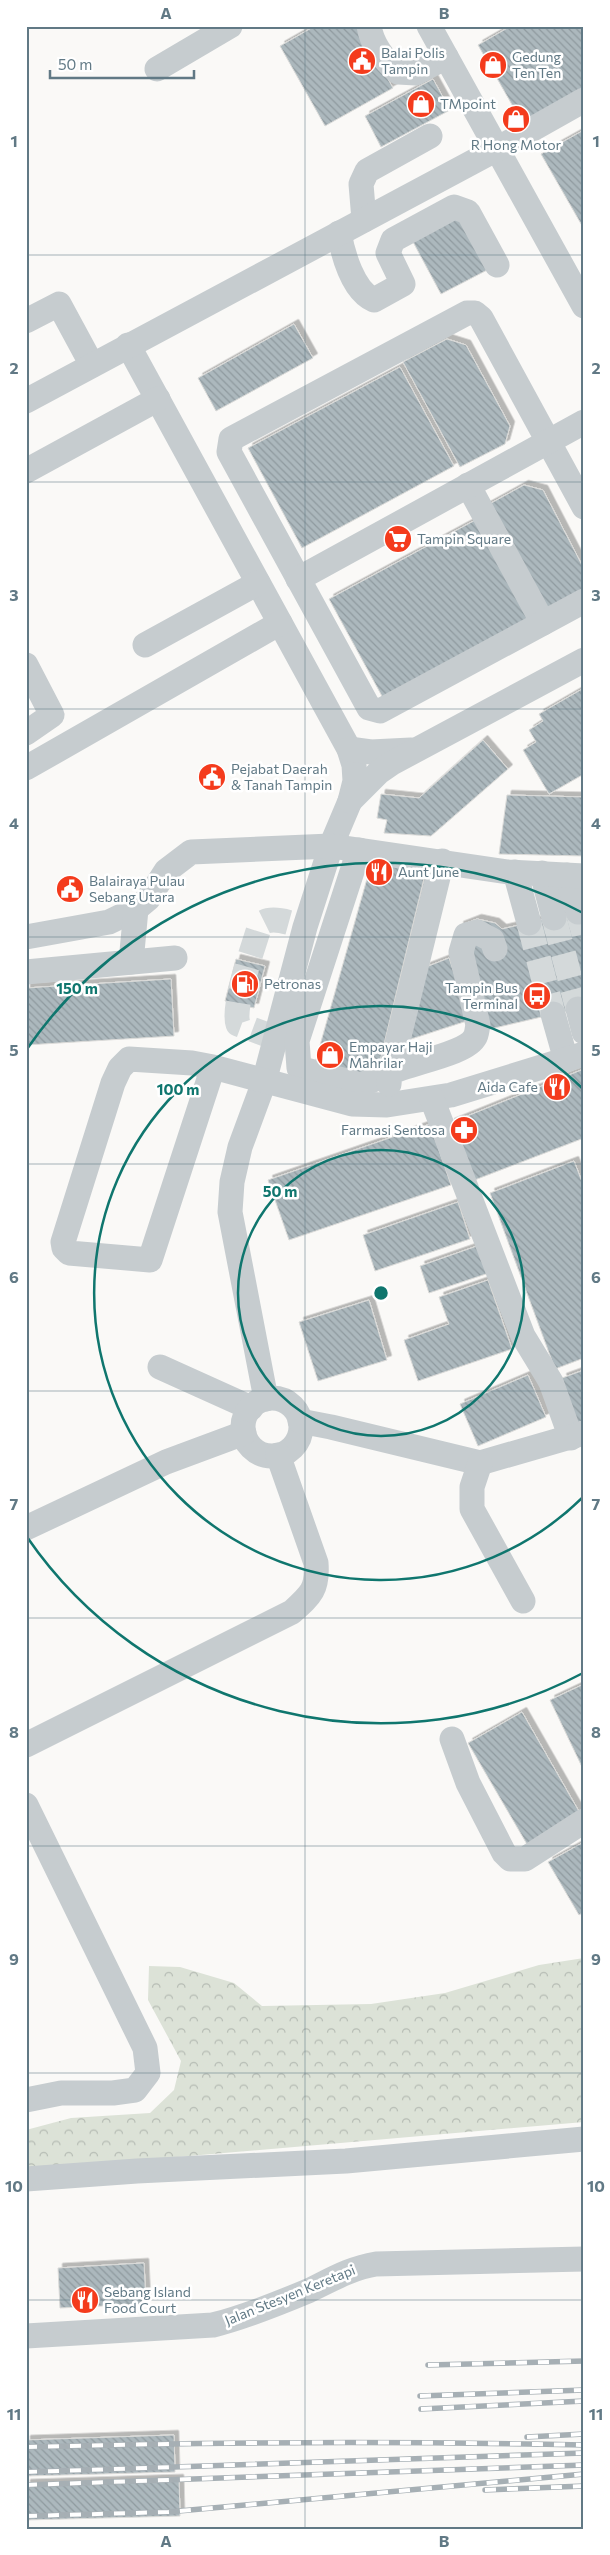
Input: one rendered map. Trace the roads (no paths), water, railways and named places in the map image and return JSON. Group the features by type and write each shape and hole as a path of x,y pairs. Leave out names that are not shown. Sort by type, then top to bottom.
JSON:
{"street":[{"path":"157,69 230,26"},
{"path":"369,26 370,35 383,58 398,72 416,73 446,57"},
{"path":"429,26 584,306"},
{"path":"26,401 497,149 584,100"},
{"path":"364,220 361,184 368,171 430,136"},
{"path":"339,233 344,260 365,296 374,300 404,284 388,253 393,240 454,207 468,212 497,265"},
{"path":"26,321 59,304 92,365"},
{"path":"584,507 481,318 475,313 467,313 231,439 229,452 369,708 374,711 380,711 584,601"},
{"path":"128,345 349,749 354,766 355,781 350,801 331,846 305,927 264,1082 240,1147 232,1182 230,1212 259,1403"},
{"path":"26,472 158,400"},
{"path":"298,579 584,422"},
{"path":"468,485 543,623"},
{"path":"145,645 258,583"},
{"path":"26,768 280,623"},
{"path":"350,801 379,772 584,660"},
{"path":"26,665 52,715 26,733"},
{"path":"349,749 371,752 421,749"},
{"path":"26,937 109,922 136,909 148,899 166,871 191,852 331,846 515,872 542,873 575,875 566,915 542,873"},
{"path":"359,850 297,1041 299,1068 360,1085 390,1074 402,1067 463,1048 475,1037 478,1025 461,952 466,935 477,932 492,940 495,949"},
{"path":"387,1105 390,1074 442,861"},
{"path":"515,872 530,923"},
{"path":"131,962 136,909"},
{"path":"26,972 175,958"},
{"path":"213,1067 150,1260 69,1254 64,1248 64,1242 114,1083 120,1068 129,1059 192,1062 213,1067 264,1082 352,1104 387,1105 432,1099 575,1057 553,1014"},
{"path":"300,1421 480,1463 577,1435 551,1382 523,1336 432,1099"},
{"path":"160,1367 259,1403 284,1401 297,1413 300,1421 301,1430 294,1447 278,1455 269,1456 253,1449 244,1433 246,1415 259,1403"},
{"path":"26,1528 166,1462 244,1433"},
{"path":"26,1745 292,1612 313,1593 317,1576 316,1563 278,1455"},
{"path":"480,1463 472,1487 472,1509 523,1600"},
{"path":"452,1739 468,1783 504,1853 510,1859 525,1859 584,1821"},
{"path":"26,2100 61,2092 113,2093 135,2090 148,2073 145,2048 27,1809"},
{"path":"26,2179 137,2171 346,2161 584,2139"},
{"name":"Jalan Stesyen Keretapi","path":"26,2336 213,2325 265,2308 356,2267 376,2264 584,2259"}],"tunnel":[{"path":"578,912 584,934"},
{"path":"554,918 578,1009"},
{"path":"276,1038 238,1024 238,1004 244,975 260,925 270,920 275,920 305,927"},
{"path":"529,923 553,1014"}],"railway":[{"path":"428,2365 584,2361"},
{"path":"420,2396 584,2390"},
{"path":"421,2409 584,2401"},
{"path":"527,2437 584,2434"},
{"path":"26,2447 305,2443 584,2445"},
{"path":"26,2472 584,2453"},
{"path":"26,2485 584,2465"},
{"path":"26,2516 168,2512 584,2474"},
{"path":"485,2490 584,2486"}],"place":[{"name":"Balai Polis Tampin","path":"362,61"},
{"name":"Gedung Ten Ten","path":"493,65"},
{"name":"TMpoint","path":"421,104"},
{"name":"R Hong Motor","path":"516,119"},
{"name":"Tampin Square","path":"398,539"},
{"name":"Pejabat Daerah & Tanah Tampin","path":"212,777"},
{"name":"Aunt June","path":"379,872"},
{"name":"Balairaya Pulau Sebang Utara","path":"70,889"},
{"name":"Petronas","path":"245,984"},
{"name":"Tampin Bus Terminal","path":"537,996"},
{"name":"Empayar Haji Mahrilar","path":"330,1055"},
{"name":"Aida Cafe","path":"557,1087"},
{"name":"Farmasi Sentosa","path":"464,1130"},
{"name":"Sebang Island Food Court","path":"85,2300"}]}
